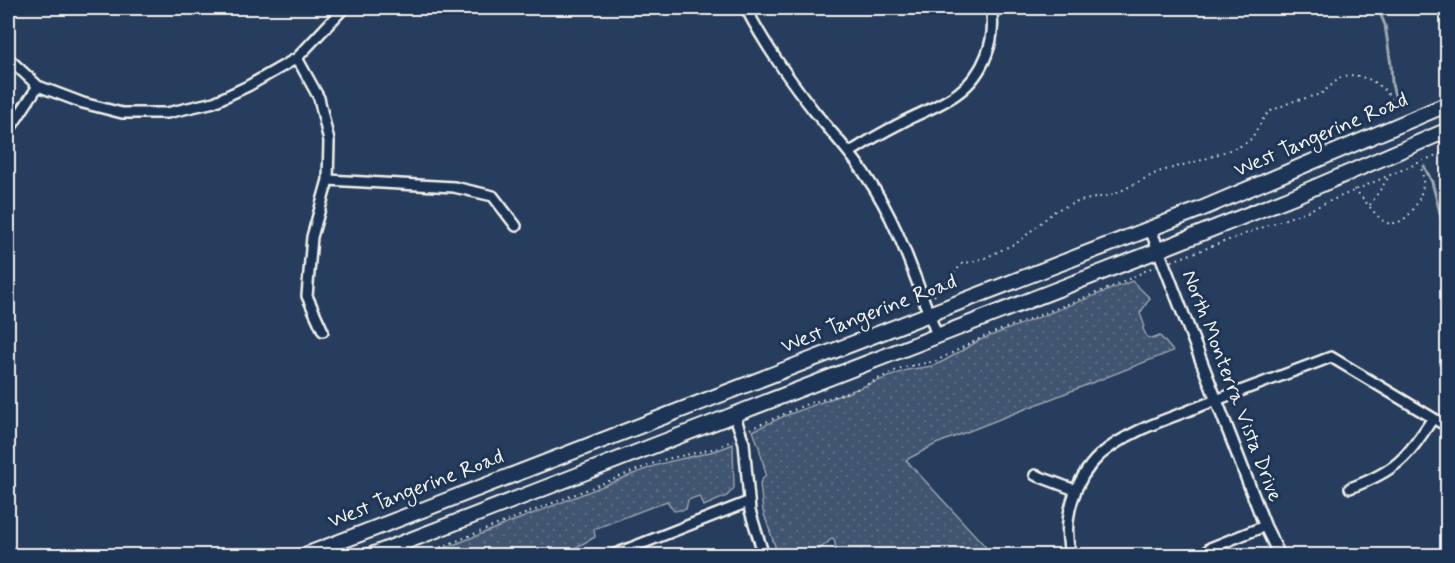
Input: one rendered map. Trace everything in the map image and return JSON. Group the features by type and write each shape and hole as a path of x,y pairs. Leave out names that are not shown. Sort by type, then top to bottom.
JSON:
{"main road":[{"name":"West Tangerine Road","path":"303,555 926,309 1150,228 1307,165 1448,104"},
{"path":"369,555 937,335 1162,257 1448,130"}],"street":[{"path":"8,58 38,86 83,103 122,113 167,112 214,102 297,58 344,8"},
{"path":"746,8 796,88 869,180 884,206 937,335"},
{"path":"849,153 887,129 947,100 964,88 983,64 989,49 992,31 990,8"},
{"path":"297,58 319,98 329,141 328,180 312,237 308,296 323,331"},
{"path":"8,132 38,86"},
{"path":"328,180 453,187 494,196 516,226"},
{"name":"North Monterra Vista Drive","path":"1150,228 1264,526 1280,555"},
{"path":"1071,555 1067,533 1075,490 1086,471 1101,455 1125,438 1157,423 1331,357 1448,427"},
{"path":"734,413 744,443 748,502 765,555"},
{"path":"1350,488 1393,468 1412,450 1433,418"},
{"path":"1035,475 1075,490"},
{"path":"610,555 748,502"},
{"path":"1210,548 1264,526"}],"path":[{"path":"926,309 962,264 985,258 1018,242 1056,210 1080,201 1115,194 1158,172 1202,160 1243,145 1254,136 1264,116 1270,111 1291,102 1321,94 1342,76 1355,75 1371,80 1386,92 1394,104"},
{"path":"750,429 766,420 807,404 853,391 901,368 936,361 993,332 1117,285 1162,257 1258,230 1448,150"},
{"path":"1354,189 1378,216 1388,223 1404,219 1414,209 1422,191 1421,167"},
{"path":"1370,205 1392,173"},
{"path":"418,555 649,465 671,457 717,448 733,439"}],"shaded area":[{"path":"1132,281 1150,298 1140,313 1147,337 1152,339 1160,336 1173,351 936,444 906,460 985,546 987,555 833,555 836,548 832,538 808,554 778,555 763,511 760,483 766,474 753,431 782,417 907,370 932,366 980,340"},
{"path":"733,444 734,488 727,496 704,506 701,498 696,497 688,500 686,509 674,511 667,501 594,529 595,537 564,554 431,556 430,554 654,466"}],"waterway":[{"path":"1378,8 1385,25 1392,84 1397,103"},
{"path":"1424,166 1432,182 1443,224 1448,228"}]}
